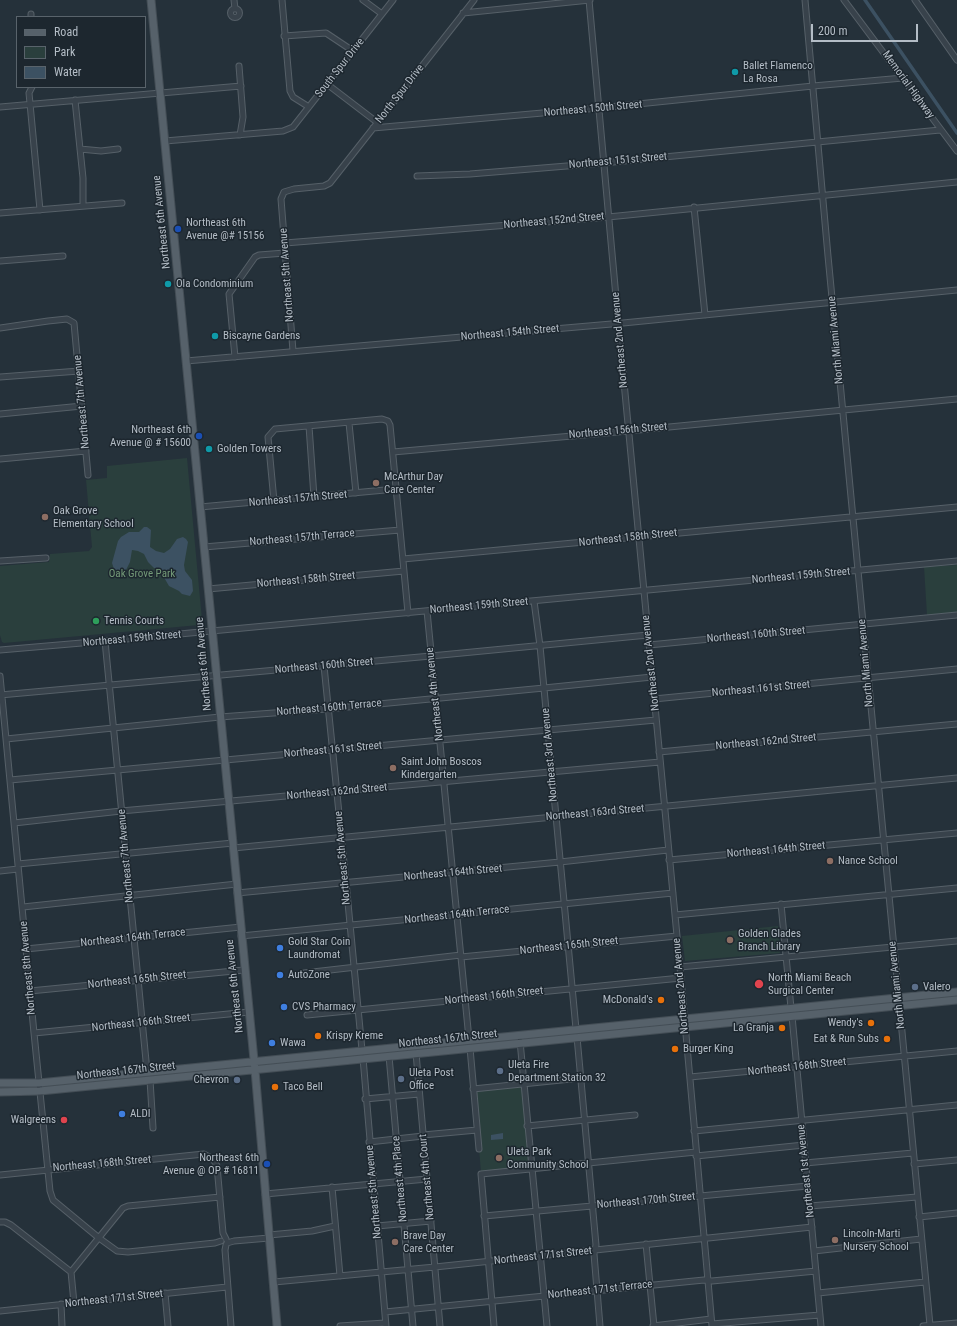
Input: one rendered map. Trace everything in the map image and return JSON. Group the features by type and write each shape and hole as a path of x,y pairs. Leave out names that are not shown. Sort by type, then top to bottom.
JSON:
{"main road":[{"name":"Northeast 6th Avenue","path":"151,0 237,884 248,1012 255,1070 277,1326"},
{"name":"Northeast 167th Street","path":"0,1083 39,1083 519,1034 957,992"},
{"name":"Northeast 167th Street","path":"0,1092 40,1091 957,1000"},
{"path":"792,1016 795,1011 802,1007"},
{"path":"778,1017 787,1013 791,1008"},
{"path":"577,1037 580,1033 592,1027"},
{"path":"564,1038 574,1033 576,1029"},
{"path":"470,1048 473,1043 484,1038"},
{"path":"458,1049 466,1044 469,1039"},
{"path":"363,1058 365,1054 374,1049"},
{"path":"350,1060 358,1055 362,1050"},
{"path":"150,1080 154,1075 165,1070"},
{"path":"140,1081 145,1076 147,1071"}],"street":[{"path":"234,0 235,9"},
{"path":"282,0 290,91 293,97 309,107"},
{"path":"363,0 382,14"},
{"name":"South Spur Drive","path":"240,135 283,131 294,127 393,0"},
{"name":"North Spur Drive","path":"281,199 284,192 294,189 324,186 330,183 474,0"},
{"path":"463,13 525,3 589,0"},
{"name":"Northeast 2nd Avenue","path":"589,0 712,1323"},
{"name":"North Miami Avenue","path":"805,0 822,196 930,1325"},
{"name":"Memorial Highway","path":"844,0 904,78 940,130 957,151"},
{"path":"915,0 957,60"},
{"path":"284,36 326,33 352,51"},
{"path":"165,141 240,135 243,117 239,66"},
{"name":"Northeast 150th Street","path":"373,128 599,108 904,78"},
{"path":"327,84 378,123"},
{"path":"0,107 241,86"},
{"path":"32,88 29,93 40,210"},
{"path":"75,100 83,178 83,206"},
{"name":"Northeast 151st Street","path":"417,176 470,174 604,163 940,130"},
{"path":"80,149 102,151 118,149"},
{"name":"Northeast 152nd Street","path":"285,243 608,216 957,182"},
{"name":"Northeast 5th Avenue","path":"281,199 293,351"},
{"path":"0,213 122,203"},
{"path":"694,208 705,315"},
{"path":"234,357 229,294 255,257 286,253"},
{"path":"0,261 63,256"},
{"name":"Northeast 154th Street","path":"186,361 618,324 957,290"},
{"name":"Northeast 7th Avenue","path":"0,328 67,319 74,324 88,475"},
{"path":"0,377 79,371"},
{"name":"Northeast 156th Street","path":"393,452 957,399"},
{"path":"0,414 82,406"},
{"path":"274,501 268,437 275,429 382,419 388,421 390,425 393,452 408,613"},
{"path":"349,423 356,493"},
{"path":"308,426 314,497"},
{"path":"0,459 86,451"},
{"name":"Northeast 157th Street","path":"200,507 396,489"},
{"name":"Northeast 158th Street","path":"403,559 957,507"},
{"name":"Northeast 157th Terrace","path":"204,547 400,530"},
{"path":"0,561 46,558"},
{"name":"Northeast 159th Street","path":"0,650 957,561"},
{"name":"Northeast 158th Street","path":"208,589 404,571"},
{"name":"Northeast 3rd Avenue","path":"534,601 540,646 576,1029"},
{"name":"Northeast 4th Avenue","path":"427,611 469,1039"},
{"name":"Northeast 160th Street","path":"649,645 957,615"},
{"name":"Northeast 160th Street","path":"1,695 540,646 648,634"},
{"name":"Northeast 7th Avenue","path":"105,641 147,1071"},
{"name":"Northeast 5th Avenue","path":"324,666 327,709 333,750 362,1050"},
{"name":"Northeast 161st Street","path":"654,699 957,669"},
{"name":"Northeast 8th Avenue","path":"0,676 50,1191 53,1200 99,1238"},
{"name":"Northeast 160th Terrace","path":"6,739 114,727 436,699 652,677"},
{"name":"Northeast 161st Street","path":"10,780 656,720"},
{"name":"Northeast 162nd Street","path":"659,752 957,724"},
{"name":"Northeast 162nd Street","path":"14,823 121,811 337,793 660,762"},
{"name":"Northeast 163rd Street","path":"0,871 18,867 125,854 341,838 957,778"},
{"name":"Northeast 164th Street","path":"669,860 957,833"},
{"name":"Northeast 164th Street","path":"237,893 452,873 668,850"},
{"path":"23,907 237,884"},
{"path":"675,915 957,888"},
{"name":"Northeast 164th Terrace","path":"241,936 673,893"},
{"path":"781,904 791,1008"},
{"name":"Northeast 164th Terrace","path":"26,949 240,927"},
{"name":"Northeast 165th Street","path":"304,973 461,956 677,936"},
{"path":"680,967 957,942"},
{"name":"Northeast 165th Street","path":"30,991 244,970"},
{"name":"Northeast 166th Street","path":"307,1015 681,978"},
{"name":"Northeast 166th Street","path":"34,1033 248,1012"},
{"name":"Northeast 1st Avenue","path":"792,1016 820,1326"},
{"path":"519,1034 547,1326"},
{"path":"577,1037 593,1206 600,1326"},
{"path":"470,1048 479,1150"},
{"name":"Northeast 168th Street","path":"690,1077 957,1051"},
{"name":"Northeast 4th Court","path":"416,1053 440,1326"},
{"name":"Northeast 4th Place","path":"389,1056 413,1326"},
{"name":"Northeast 5th Avenue","path":"363,1058 365,1099 386,1324"},
{"path":"473,1089 581,1078"},
{"path":"150,1080 153,1128"},
{"path":"365,1099 419,1094"},
{"path":"694,1130 957,1105"},
{"path":"527,1126 635,1115"},
{"path":"369,1142 477,1130"},
{"path":"494,1326 481,1174 531,1168 804,1145"},
{"path":"805,1163 913,1152"},
{"name":"Northeast 168th Street","path":"0,1175 204,1154 213,1159 217,1166 220,1197"},
{"path":"914,1164 957,1160"},
{"path":"265,1194 427,1179"},
{"name":"Northeast 170th Street","path":"484,1216 808,1186"},
{"path":"332,1187 340,1276"},
{"path":"74,1303 71,1272 123,1208 128,1206 220,1197 231,1326"},
{"path":"810,1206 917,1197"},
{"path":"919,1217 957,1213"},
{"path":"377,1226 430,1221"},
{"path":"0,1222 5,1222 11,1225 71,1272"},
{"path":"99,1238 117,1251 128,1252 223,1243 312,1231 335,1226"},
{"name":"Northeast 171st Street","path":"274,1282 435,1267 812,1227"},
{"path":"814,1250 921,1239"},
{"path":"646,1244 653,1326 820,1315"},
{"name":"Northeast 171st Terrace","path":"384,1312 650,1285 708,1280 712,1281 816,1271"},
{"path":"818,1293 925,1282"},
{"name":"Northeast 171st Street","path":"0,1311 227,1287"},
{"path":"165,1293 168,1326"},
{"path":"61,1304 62,1326"},
{"path":"922,1326 957,1323"},
{"path":"340,1326 386,1324"}],"green space":[{"name":"Oak Grove Park","path":"187,458 202,620 199,625 2,642 0,635 0,566 49,562 50,554 89,551 92,547 86,480 107,478 107,466"},
{"path":"957,565 957,612 927,615 924,567"},
{"path":"778,926 780,953 685,961 682,936"},
{"path":"522,1084 529,1167 481,1172 474,1091"}],"water":[{"path":"144,527 151,530 150,547 156,551 164,553 170,549 177,539 183,537 188,542 184,565 185,571 192,580 193,591 190,596 182,594 169,586 159,569 154,568 148,562 144,554 138,551 132,550 130,562 126,570 122,572 114,569 112,563 118,541 129,532 139,532"},
{"path":"503,1133 503,1139 491,1140 491,1135"}],"waterway":[{"path":"865,0 957,133"}],"place":[{"name":"Ballet Flamenco La Rosa","path":"735,72"},
{"name":"Northeast 6th Avenue @# 15156","path":"178,229"},
{"name":"Ola Condominium","path":"168,284"},
{"name":"Biscayne Gardens","path":"215,336"},
{"name":"Northeast 6th Avenue @ # 15600","path":"199,436"},
{"name":"Golden Towers","path":"209,449"},
{"name":"McArthur Day Care Center","path":"376,483"},
{"name":"Oak Grove Elementary School","path":"45,517"},
{"name":"Tennis Courts","path":"96,621"},
{"name":"Saint John Boscos Kindergarten","path":"393,768"},
{"name":"Nance School","path":"830,861"},
{"name":"Golden Glades Branch Library","path":"730,940"},
{"name":"Gold Star Coin Laundromat","path":"280,948"},
{"name":"AutoZone","path":"280,975"},
{"name":"North Miami Beach Surgical Center","path":"759,984"},
{"name":"Valero","path":"915,987"},
{"name":"McDonald's","path":"661,1000"},
{"name":"CVS Pharmacy","path":"284,1007"},
{"name":"Wendy's","path":"871,1023"},
{"name":"La Granja","path":"782,1028"},
{"name":"Krispy Kreme","path":"318,1036"},
{"name":"Eat & Run Subs","path":"887,1039"},
{"name":"Wawa","path":"272,1043"},
{"name":"Burger King","path":"675,1049"},
{"name":"Uleta Fire Department Station 32","path":"500,1071"},
{"name":"Uleta Post Office","path":"401,1079"},
{"name":"Chevron","path":"237,1080"},
{"name":"Taco Bell","path":"275,1087"},
{"name":"ALDI","path":"122,1114"},
{"name":"Walgreens","path":"64,1120"},
{"name":"Uleta Park Community School","path":"499,1158"},
{"name":"Northeast 6th Avenue @ OP # 16811","path":"267,1164"},
{"name":"Lincoln-Marti Nursery School","path":"835,1240"},
{"name":"Brave Day Care Center","path":"395,1242"}]}
